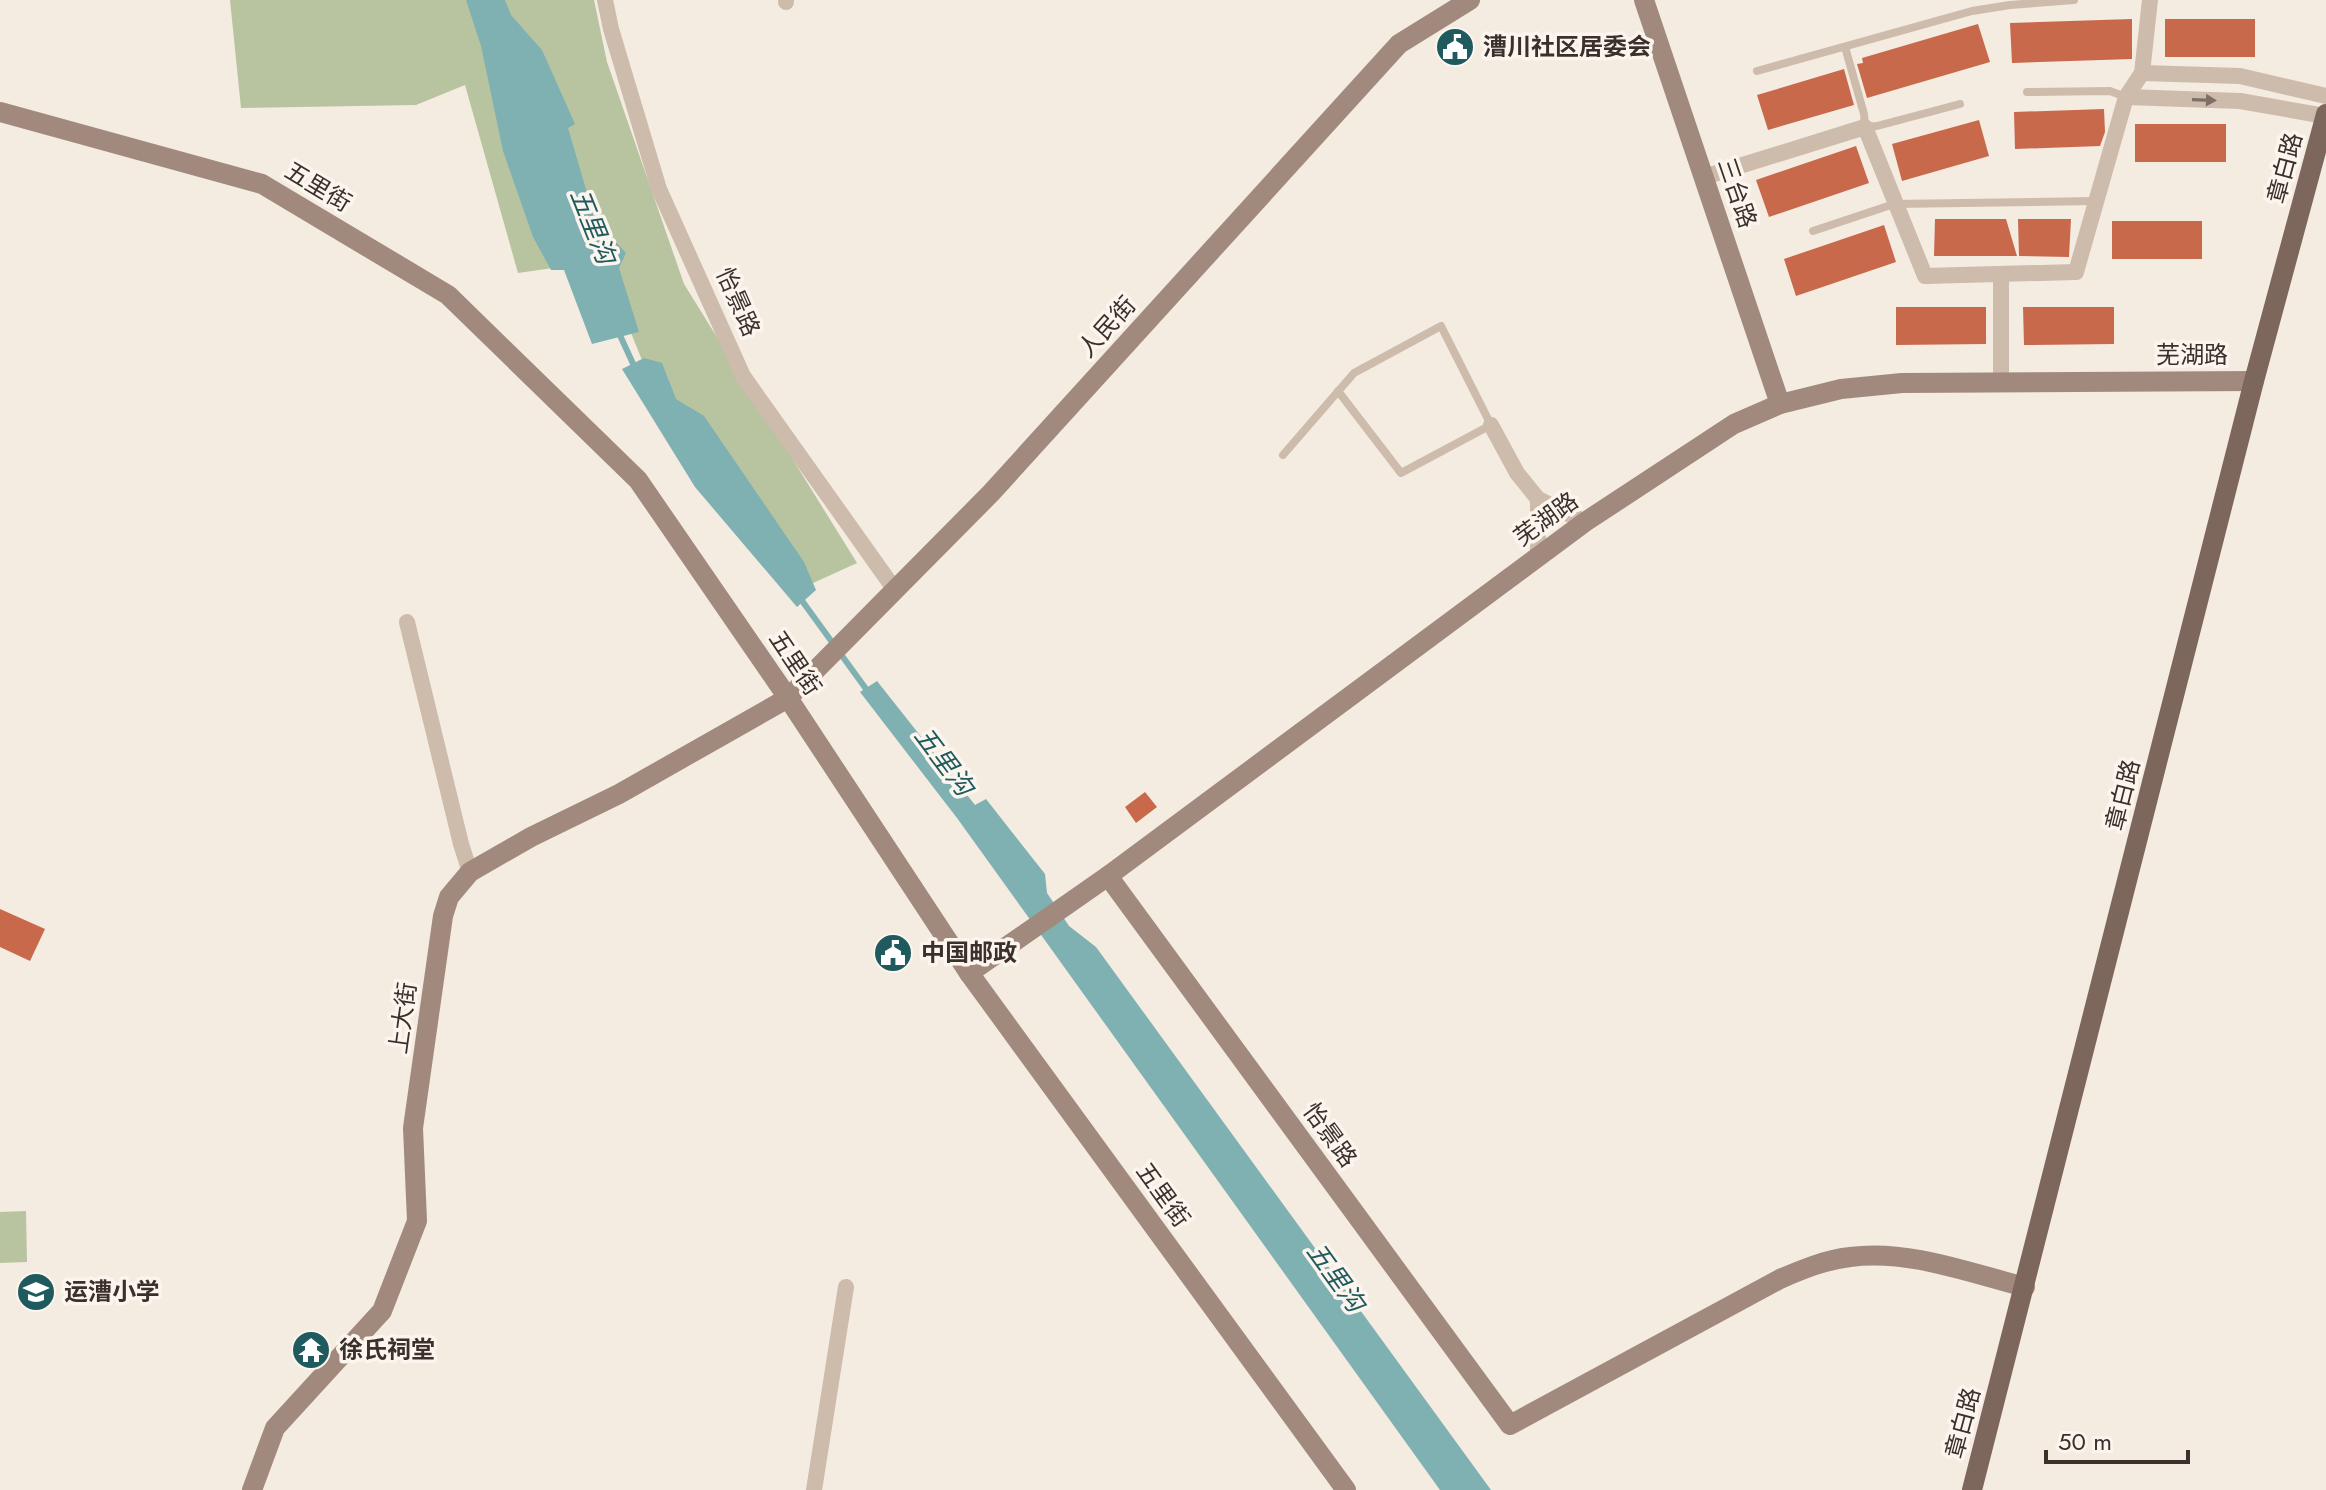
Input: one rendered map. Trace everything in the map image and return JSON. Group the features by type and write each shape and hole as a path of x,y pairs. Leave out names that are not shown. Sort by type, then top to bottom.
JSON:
{"main road":[{"name":"章白路","path":"1972,1490 2254,381 2326,115"}],"street":[{"name":"怡景路","path":"605,0 659,189 743,376 895,590"},
{"name":"人民街","path":"788,698 991,493 1399,44 1470,0"},
{"name":"三台路","path":"1644,0 1780,404"},
{"path":"1704,177 1865,127 1925,276 2076,272 2126,97 2142,73 2150,0"},
{"path":"2142,73 2240,76 2326,96"},
{"path":"2126,97 2240,101 2326,115"},
{"name":"五里街","path":"0,112 262,184 448,295 638,480 788,698 969,973 1346,1490"},
{"path":"2001,274 2001,383"},
{"name":"芜湖路","path":"969,973 1108,876 1585,522 1720,432 1780,404 1841,389 1902,383 2254,381"},
{"path":"1491,425 1517,473 1538,499 1585,522"},
{"path":"1538,499 1538,557"},
{"path":"407,622 470,872"},
{"name":"上大街","path":"252,1490 275,1428 382,1311 417,1221 413,1128 443,916 449,897 470,872 531,837 619,794 788,698"},
{"name":"怡景路","path":"1108,876 1510,1425 1780,1279 1822,1262 1850,1256 1899,1257 2025,1287"},
{"path":"814,1490 846,1287"}],"lane":[{"path":"1757,71 1972,11 2074,0"},
{"path":"1845,47 1865,127 1960,104"},
{"path":"2027,92 2110,91 2126,97"},
{"path":"1813,231 1894,204 2096,201"},
{"path":"1283,455 1338,391 1354,373 1441,326 1491,425 1401,473 1338,391"}],"green space":[{"path":"230,0 594,0 607,62 684,284 857,563 800,589 648,375 602,261 518,273 465,85 416,105 241,108"},
{"path":"26,1211 27,1262 0,1263 0,1212"}],"water":[{"path":"466,0 505,0 511,15 542,50 575,124 568,128 595,220 626,253 619,268 639,332 592,344 564,270 551,270 533,237 503,151 481,46"},
{"path":"644,358 662,363 676,399 704,416 804,562 816,590 797,607 695,487 622,369"},
{"path":"877,681 975,805 986,799 1045,874 1047,893 1069,926 1096,947 1491,1490 1440,1490 957,818 860,692"}],"building":[{"path":"2132,19 2132,59 2012,63 2010,23"},
{"path":"2165,19 2255,19 2255,57 2165,57"},
{"path":"1978,24 1990,62 1867,98 1857,64 1863,63 1862,58"},
{"path":"1844,69 1854,105 1768,130 1757,95"},
{"path":"2104,109 2105,132 2100,146 2015,149 2014,112"},
{"path":"1979,120 1989,156 1902,181 1892,144"},
{"path":"2135,124 2226,124 2226,162 2135,162"},
{"path":"1856,146 1869,183 1769,217 1756,180"},
{"path":"1935,219 2006,219 2017,256 1934,256"},
{"path":"2018,219 2071,219 2069,257 2019,256"},
{"path":"2112,221 2202,221 2202,259 2112,259"},
{"path":"1884,225 1896,262 1796,296 1784,259"},
{"path":"1896,307 1986,307 1986,344 1896,345"},
{"path":"2023,307 2114,307 2114,344 2024,345"},
{"path":"1145,792 1157,807 1136,823 1125,807"},
{"path":"0,909 45,929 30,961 0,947"}],"waterway":[{"name":"五里沟","path":"618,331 635,368"},
{"name":"五里沟","path":"800,598 869,693"}],"place":[{"name":"漕川社区居委会","path":"1455,47"},
{"name":"中国邮政","path":"893,953"},
{"name":"运漕小学","path":"36,1292"},
{"name":"徐氏祠堂","path":"311,1350"}]}
